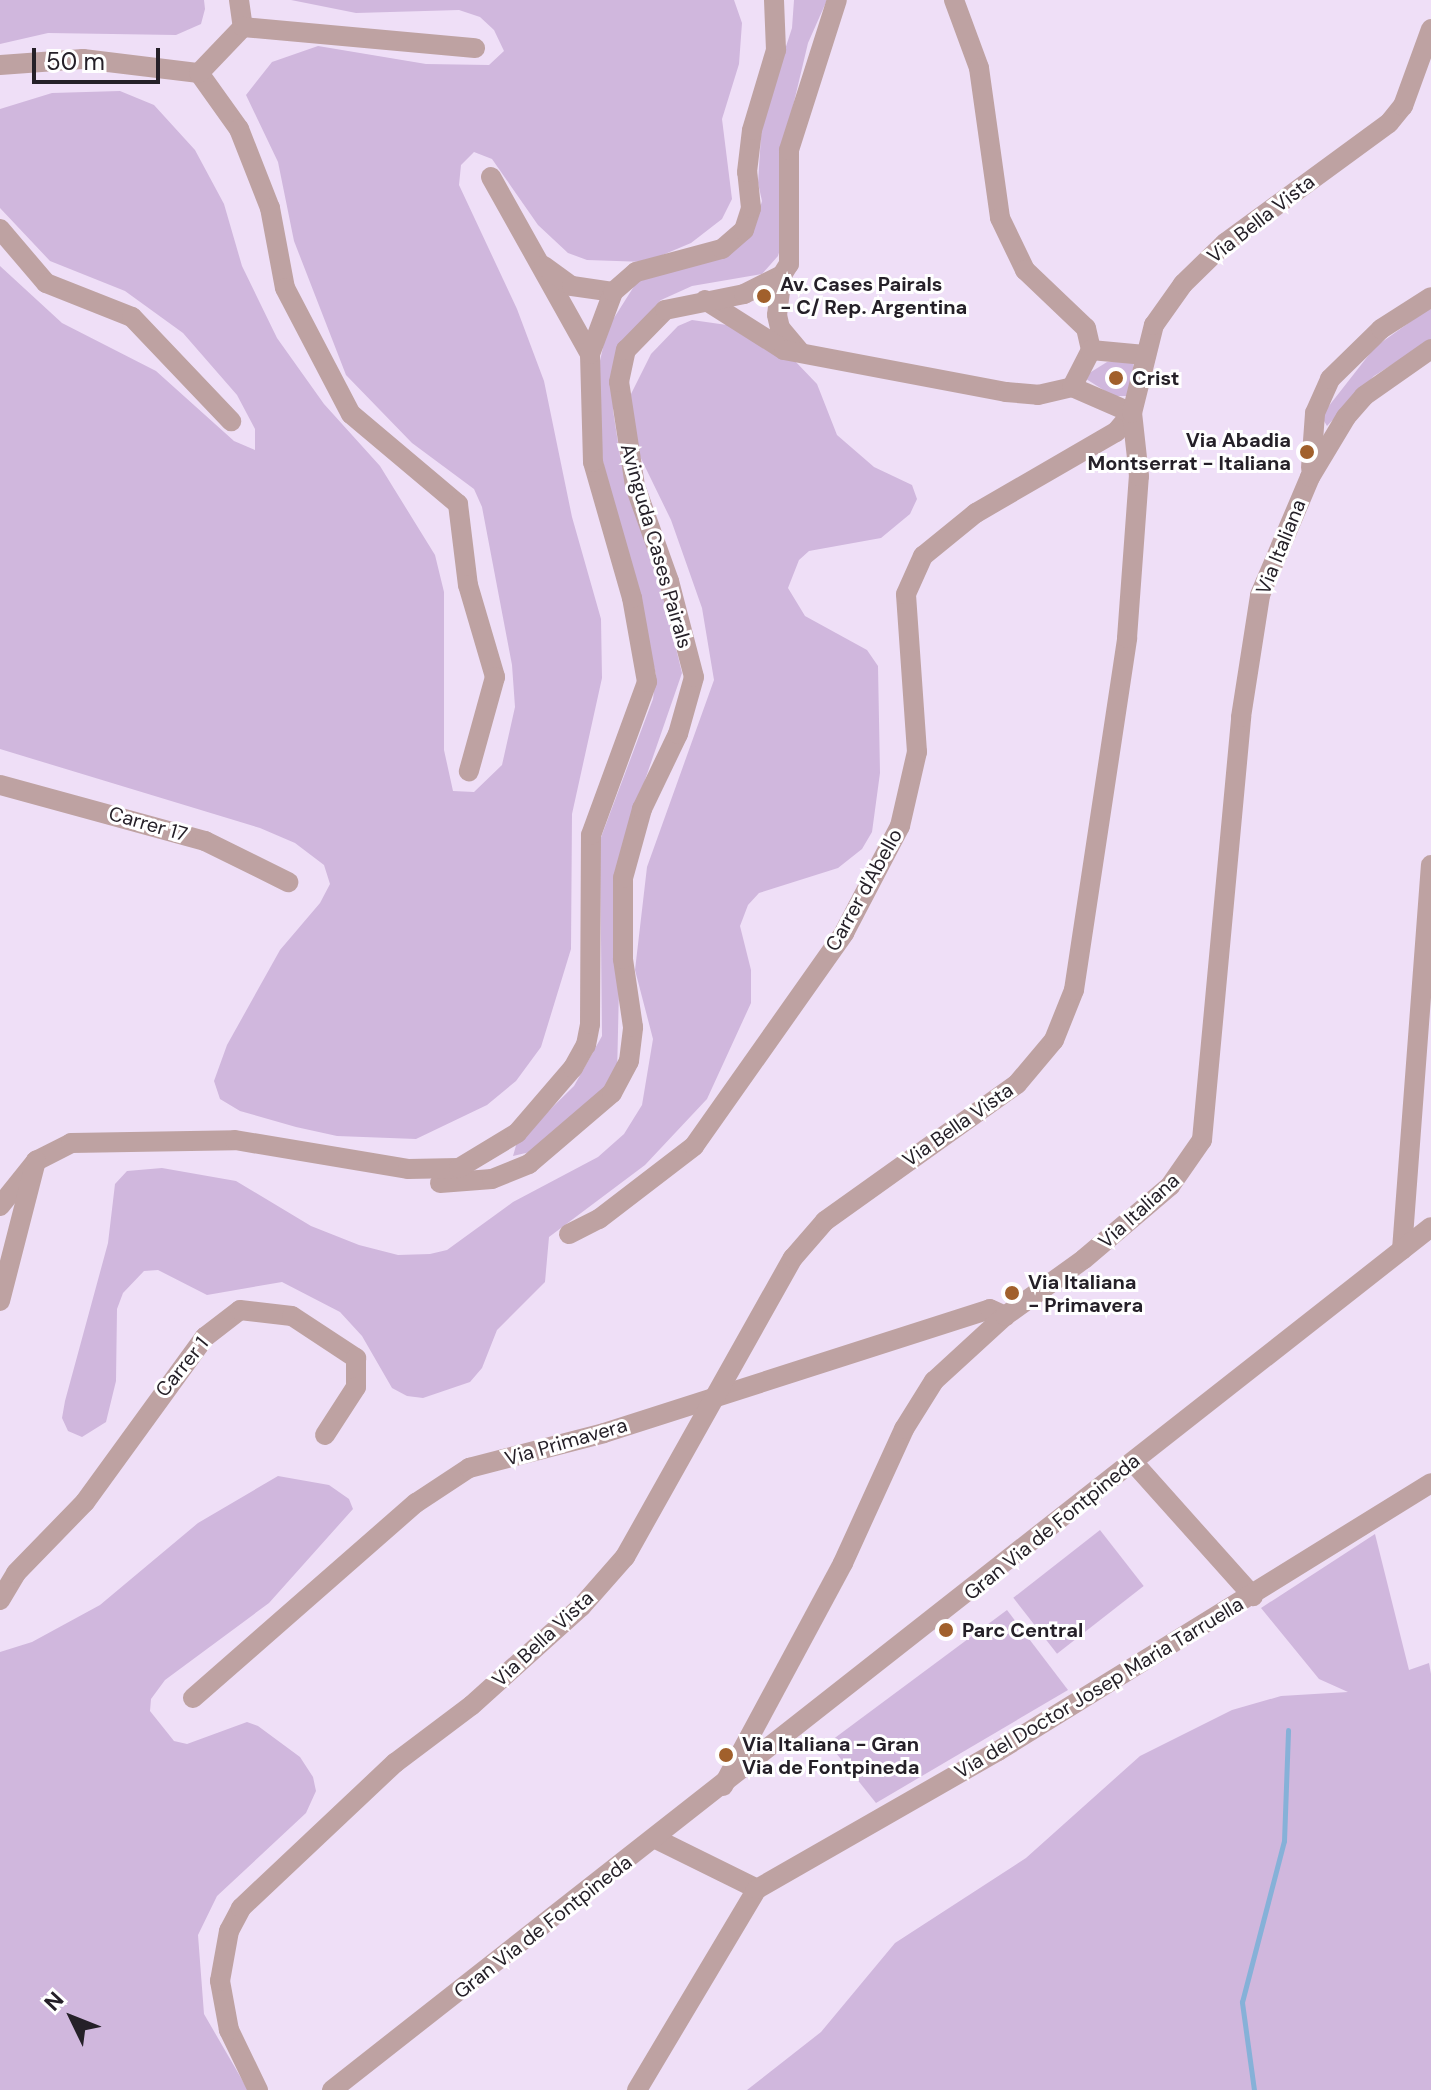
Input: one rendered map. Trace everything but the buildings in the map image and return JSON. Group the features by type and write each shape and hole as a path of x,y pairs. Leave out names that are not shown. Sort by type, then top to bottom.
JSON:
{"street":[{"path":"239,0 243,27"},
{"path":"537,262 572,286 613,292 636,272 722,249 744,230 751,208 747,172 752,130 776,50 774,0"},
{"path":"800,352 780,328 777,315 782,275 790,252 789,150 837,0"},
{"path":"954,0 979,68 1000,218 1025,270 1086,328 1091,350 1072,387"},
{"path":"243,27 475,48"},
{"path":"199,73 243,27"},
{"name":"Via Bella Vista","path":"258,2090 229,2030 220,1981 229,1931 241,1908 395,1763 472,1705 581,1607 625,1557 720,1394 793,1258 825,1221 1017,1084 1054,1040 1074,990 1127,638 1139,476 1132,413 1154,325 1183,284 1225,243 1389,123 1403,106 1431,29"},
{"path":"0,65 83,59 199,73 239,129 270,208 285,288 351,414 458,504 468,585 495,677 469,771"},
{"path":"491,177 590,354"},
{"path":"0,229 46,283 132,317 231,421"},
{"name":"Avinguda Cases Pairals","path":"359,1163 394,1177 436,1183 492,1179 529,1164 584,1122 612,1093 629,1061 633,1027 623,959 623,878 642,809 678,734 694,677 669,581 635,486 619,382 626,350 643,328 665,310 744,294 782,275"},
{"name":"Avinguda Cases Pairals","path":"359,1163 437,1171 479,1160 517,1133 586,1045 591,835 647,682 632,598 593,462 590,354 613,292"},
{"path":"1310,477 1315,413 1330,379 1381,329 1431,297"},
{"path":"705,300 762,338 800,352 881,372 1006,392 1038,395 1072,387 1132,413"},
{"path":"1310,477 1364,396 1431,349"},
{"path":"1091,350 1145,355"},
{"name":"Carrer d'Abello","path":"569,1234 599,1219 694,1146 844,933 900,826 917,752 906,594 923,556 976,513 1116,432 1132,413"},
{"name":"Via Italiana","path":"723,1786 843,1563 918,1403 934,1381 1005,1316 1138,1215 1179,1175 1202,1140 1249,655 1260,595 1310,477"},
{"name":"Carrer 17","path":"0,785 205,841 288,882"},
{"path":"1402,1250 1431,865"},
{"path":"0,1206 36,1161 71,1143 235,1140 359,1163"},
{"path":"0,1301 36,1161"},
{"name":"Gran Via de Fontpineda","path":"332,2090 656,1839 1431,1227"},
{"name":"Via Primavera","path":"193,1698 416,1503 469,1468 604,1433 990,1309 1005,1316"},
{"name":"Carrer 1","path":"0,1600 16,1573 85,1502 197,1347 240,1310 292,1316 356,1358 356,1387 325,1435"},
{"path":"1133,1462 1253,1596"},
{"name":"Via del Doctor Josep Maria Tarruella","path":"637,2090 757,1889 1253,1596 1431,1483"},
{"path":"656,1839 757,1889"}],"shaded area":[{"path":"0,0 204,0 205,9 201,24 176,35 48,33 0,44"},
{"path":"291,0 734,0 742,23 739,64 722,119 732,199 722,219 691,243 646,262 587,260 568,253 538,225 492,159 474,152 461,165 459,185 517,309 544,381 572,517 601,619 602,678 572,814 571,949 541,1047 516,1081 487,1105 416,1139 337,1136 240,1111 220,1099 214,1081 227,1045 280,950 320,903 330,884 324,865 295,843 260,828 0,749 0,266 62,323 156,371 234,441 255,450 255,429 237,395 183,333 125,291 50,261 0,208 0,109 52,93 120,91 154,105 195,150 224,204 242,266 277,338 324,404 380,466 435,555 444,592 444,750 453,791 474,792 502,765 515,707 512,665 482,507 474,489 412,443 346,375 294,241 278,162 246,95 272,62 318,46 426,64 489,65 504,51 494,30 480,17 459,10 356,13"},
{"path":"794,0 827,0 808,43 780,161 784,236 778,256 762,274 692,286 661,300 617,348 613,410 620,456 656,566 682,673 637,803 619,988 617,1075 596,1101 530,1152 513,1156 517,1142 574,1086 602,1036 600,840 653,699 656,675 603,462 598,420 598,370 607,329 638,280 752,235 762,201 758,183 762,120 792,28"},
{"path":"1431,307 1431,340 1374,376 1327,426 1321,416 1375,347"},
{"path":"692,320 727,325 794,360 817,384 837,435 874,467 912,485 917,499 910,514 881,538 809,551 799,560 788,588 805,616 867,650 878,666 880,773 872,832 862,849 838,868 759,893 748,905 740,926 751,970 751,1003 707,1099 645,1165 549,1237 545,1282 497,1330 482,1368 470,1382 423,1398 407,1396 392,1388 362,1336 340,1312 282,1282 207,1295 158,1270 144,1271 123,1293 117,1309 116,1381 106,1422 82,1437 68,1431 62,1418 65,1401 108,1243 115,1184 127,1171 162,1168 236,1181 311,1226 359,1245 398,1255 430,1254 447,1250 513,1202 598,1157 624,1134 642,1105 653,1039 635,970 647,867 714,680 702,608 671,520 632,440 628,400 651,354 678,326"},
{"path":"1134,361 1129,396 1113,396 1083,377 1107,362"},
{"path":"278,1476 329,1485 349,1499 353,1509 269,1603 165,1680 151,1699 150,1711 174,1741 187,1744 247,1722 258,1726 300,1757 313,1777 316,1791 306,1813 217,1896 198,1935 204,2014 248,2090 0,2090 0,1652 32,1642 100,1605 198,1523"},
{"path":"1100,1530 1144,1586 1057,1654 1013,1598"},
{"path":"1375,1534 1409,1670 1429,1663 1431,1674 1431,2090 747,2090 821,2032 895,1943 1026,1858 1140,1756 1232,1710 1281,1696 1348,1692 1319,1679 1261,1608"},
{"path":"1007,1610 1068,1690 876,1803 828,1743"}],"waterway":[{"path":"1254,2090 1242,2002 1284,1841 1288,1730"}],"place":[{"name":"Av. Cases Pairals - C/ Rep. Argentina","path":"764,296"},
{"name":"Crist","path":"1116,378"},
{"name":"Via Abadia Montserrat - Italiana","path":"1307,452"},
{"name":"Via Italiana - Primavera","path":"1012,1293"},
{"name":"Parc Central","path":"946,1630"},
{"name":"Via Italiana - Gran Via de Fontpineda","path":"726,1755"}]}
